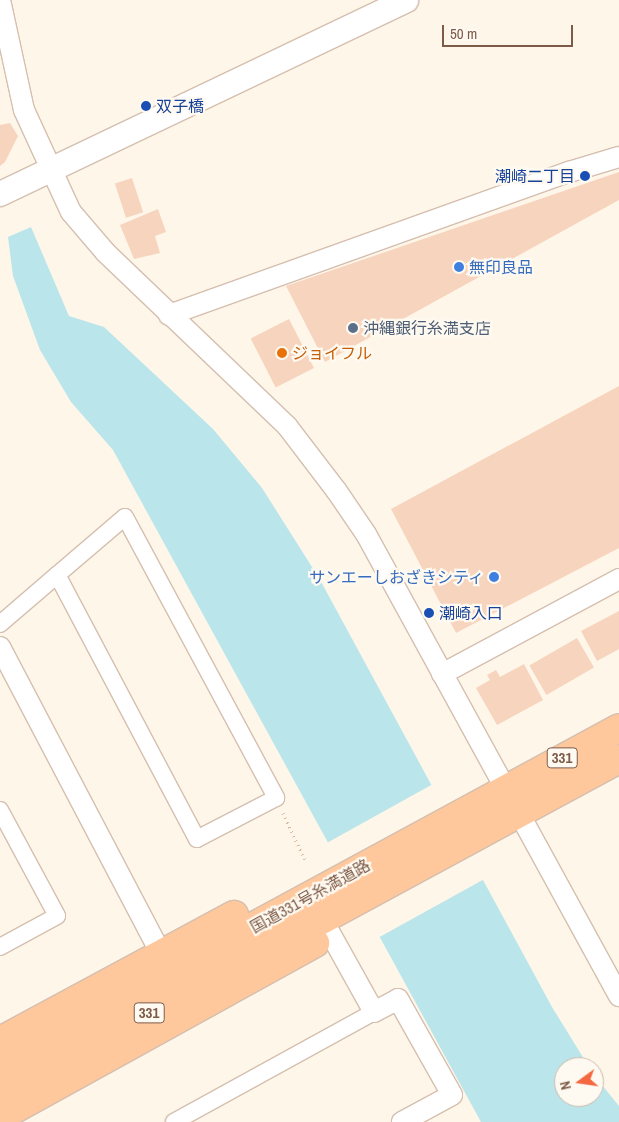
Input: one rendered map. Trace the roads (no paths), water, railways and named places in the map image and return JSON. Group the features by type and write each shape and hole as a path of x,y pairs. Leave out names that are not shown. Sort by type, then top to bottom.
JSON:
{"highway":[{"name":"国道331号糸満道路","path":"0,1064 285,909 324,870 386,854 464,810 619,728"},
{"name":"国道331号糸満道路","path":"0,1094 299,932 353,910 402,878 619,759"},
{"path":"0,1041 277,892 324,870"},
{"path":"0,1117 305,951 330,933 353,910"}],"main road":[{"path":"0,194 406,0"}],"street":[{"path":"0,0 24,110 71,212 106,253 287,426 336,490 366,534 619,996"},
{"path":"169,315 569,172 619,157"},
{"path":"0,624 57,575 125,517 276,798 197,839 57,575"},
{"path":"442,674 619,578"},
{"path":"0,647 161,954"},
{"path":"0,810 57,916 0,946"},
{"path":"330,933 374,1012"},
{"path":"174,1122 398,999 452,1095 402,1122"}],"water":[{"path":"31,227 69,316 104,327 213,429 262,488 319,578 552,1007 583,1057 554,1057 554,1107 604,1107 604,1087 619,1106 619,1122 481,1122 113,450 71,402 40,350 13,276 8,237"}],"place":[{"name":"双子橋","path":"146,106"},
{"name":"潮崎二丁目","path":"585,176"},
{"name":"無印良品","path":"459,267"},
{"name":"沖縄銀行糸満支店","path":"353,328"},
{"name":"ジョイフル","path":"282,353"},
{"name":"サンエーしおざきシティ","path":"494,577"},
{"name":"潮崎入口","path":"429,613"}]}
